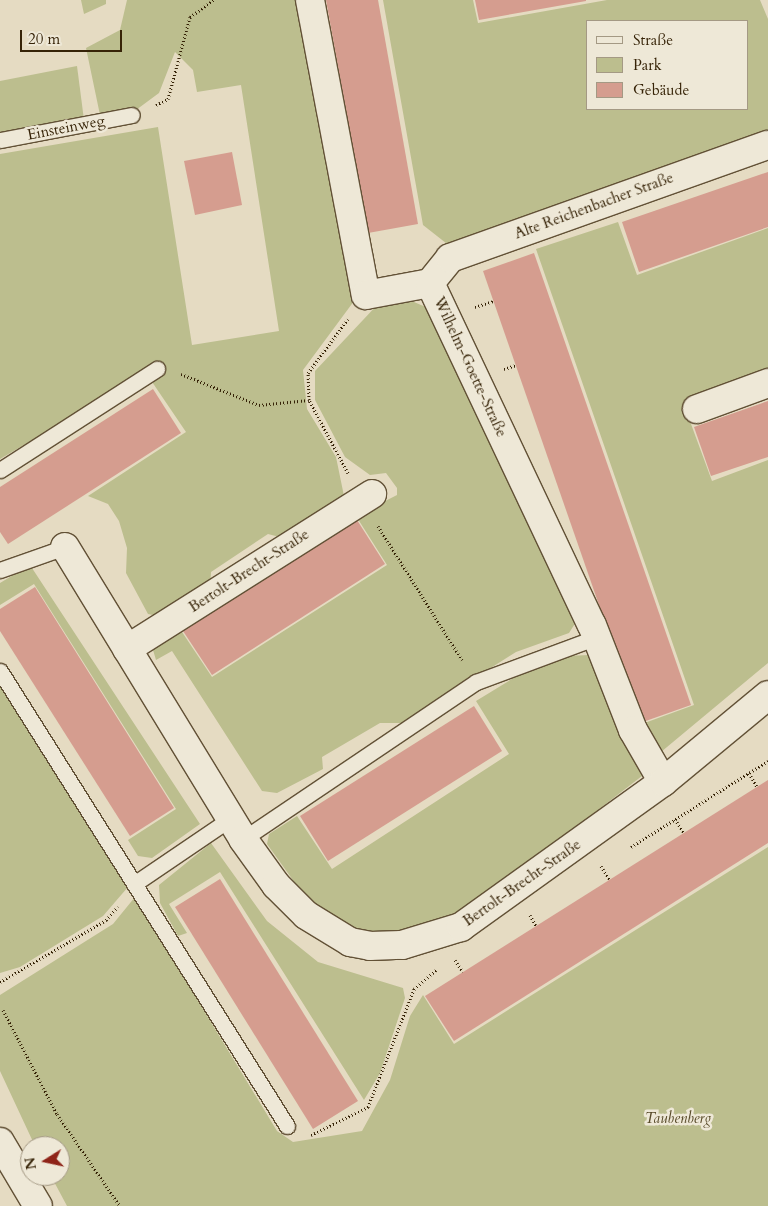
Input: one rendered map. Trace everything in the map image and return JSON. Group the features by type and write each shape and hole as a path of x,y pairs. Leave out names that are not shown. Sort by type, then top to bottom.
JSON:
{"street":[{"name":"Wilhelm-Goette-Straße","path":"310,0 366,295 430,283 597,637 633,730 663,782"},
{"name":"Alte Reichenbacher Straße","path":"430,283 450,258 768,145"},
{"path":"697,409 768,384"},
{"name":"Bertolt-Brecht-Straße","path":"127,649 372,494"},
{"name":"Bertolt-Brecht-Straße","path":"65,547 237,829 276,885 306,915 350,942 402,945 461,926 663,782 768,695"},
{"path":"0,1142 38,1206"}],"lane":[{"name":"Einsteinweg","path":"0,140 132,115"},
{"path":"0,470 157,369"},
{"name":"Bertolt-Brecht-Straße","path":"0,570 65,547"},
{"path":"134,884 237,829 476,682 597,637"},
{"path":"0,671 287,1126"}],"path":[{"path":"132,115 168,99 190,17 213,0"},
{"path":"157,369 192,377 260,404 309,400"},
{"path":"626,850 768,761"},
{"path":"749,773 757,787"},
{"path":"675,820 684,834"},
{"path":"593,871 609,861"},
{"path":"601,866 610,880"},
{"path":"0,982 106,920 134,884"},
{"path":"520,917 536,907"},
{"path":"528,912 536,926"},
{"path":"447,963 462,953"},
{"path":"454,958 463,972"},
{"path":"287,1126 313,1135 368,1108 414,989 441,967"},
{"path":"3,1010 58,1114 120,1206"}],"green space":[{"path":"81,0 106,0 106,4 84,14"},
{"path":"127,0 304,0 357,297 303,370 307,409 336,457 344,496 287,539 268,534 211,572 210,588 158,616 148,614 126,573 127,548 119,521 108,504 88,496 186,432 146,373 0,459 0,154 158,127 192,345 279,331 241,85 197,92 193,70 175,52 159,93 136,110 100,115 86,48 120,30"},
{"path":"383,0 473,0 478,23 607,0 760,0 768,19 768,132 451,247 423,225"},
{"path":"77,66 84,120 0,134 0,81"},
{"path":"618,222 637,275 768,228 768,377 684,405 712,481 768,460 768,663 661,752 639,725 694,705 536,249"},
{"path":"400,296 428,308 576,622 569,633 516,652 404,723 380,723 322,757 323,769 277,793 262,791 172,651 156,660 153,650 160,634 180,629 212,677 387,565 356,516 397,495 397,488 386,473 370,475 345,457 315,400 315,371 379,303"},
{"path":"30,565 200,824 152,858 138,856 128,840 176,809 34,584 0,605 0,583"},
{"path":"590,655 642,776 490,893 457,913 405,931 371,933 338,925 313,908 267,844 269,834 297,816 332,869 509,754 476,701 520,674 564,656"},
{"path":"0,684 128,887 103,916 20,967 0,973"},
{"path":"211,843 267,921 318,962 403,988 405,998 380,1073 364,1100 220,872 169,904 187,933 178,936 160,903 159,885"},
{"name":"Taubenberg","path":"768,847 768,1206 67,1206 56,1186 70,1186 70,1136 30,1136 0,1071 0,995 113,924 135,897 277,1131 293,1142 362,1131 390,1080 410,1016 423,995 454,1044"}],"building":[{"path":"326,0 378,0 418,224 368,233"},
{"path":"475,0 586,0 586,1 479,20"},
{"path":"232,152 242,205 195,215 184,161"},
{"path":"768,172 768,227 639,272 622,222"},
{"path":"534,253 691,705 640,723 483,271"},
{"path":"153,389 181,433 8,544 0,532 0,487"},
{"path":"768,401 768,457 711,476 694,427"},
{"path":"357,520 385,564 212,675 183,631"},
{"path":"35,587 174,808 130,836 0,631 0,609"},
{"path":"474,706 502,751 328,861 300,816"},
{"path":"768,780 768,843 454,1041 425,996"},
{"path":"220,879 358,1101 313,1129 175,907"}]}
